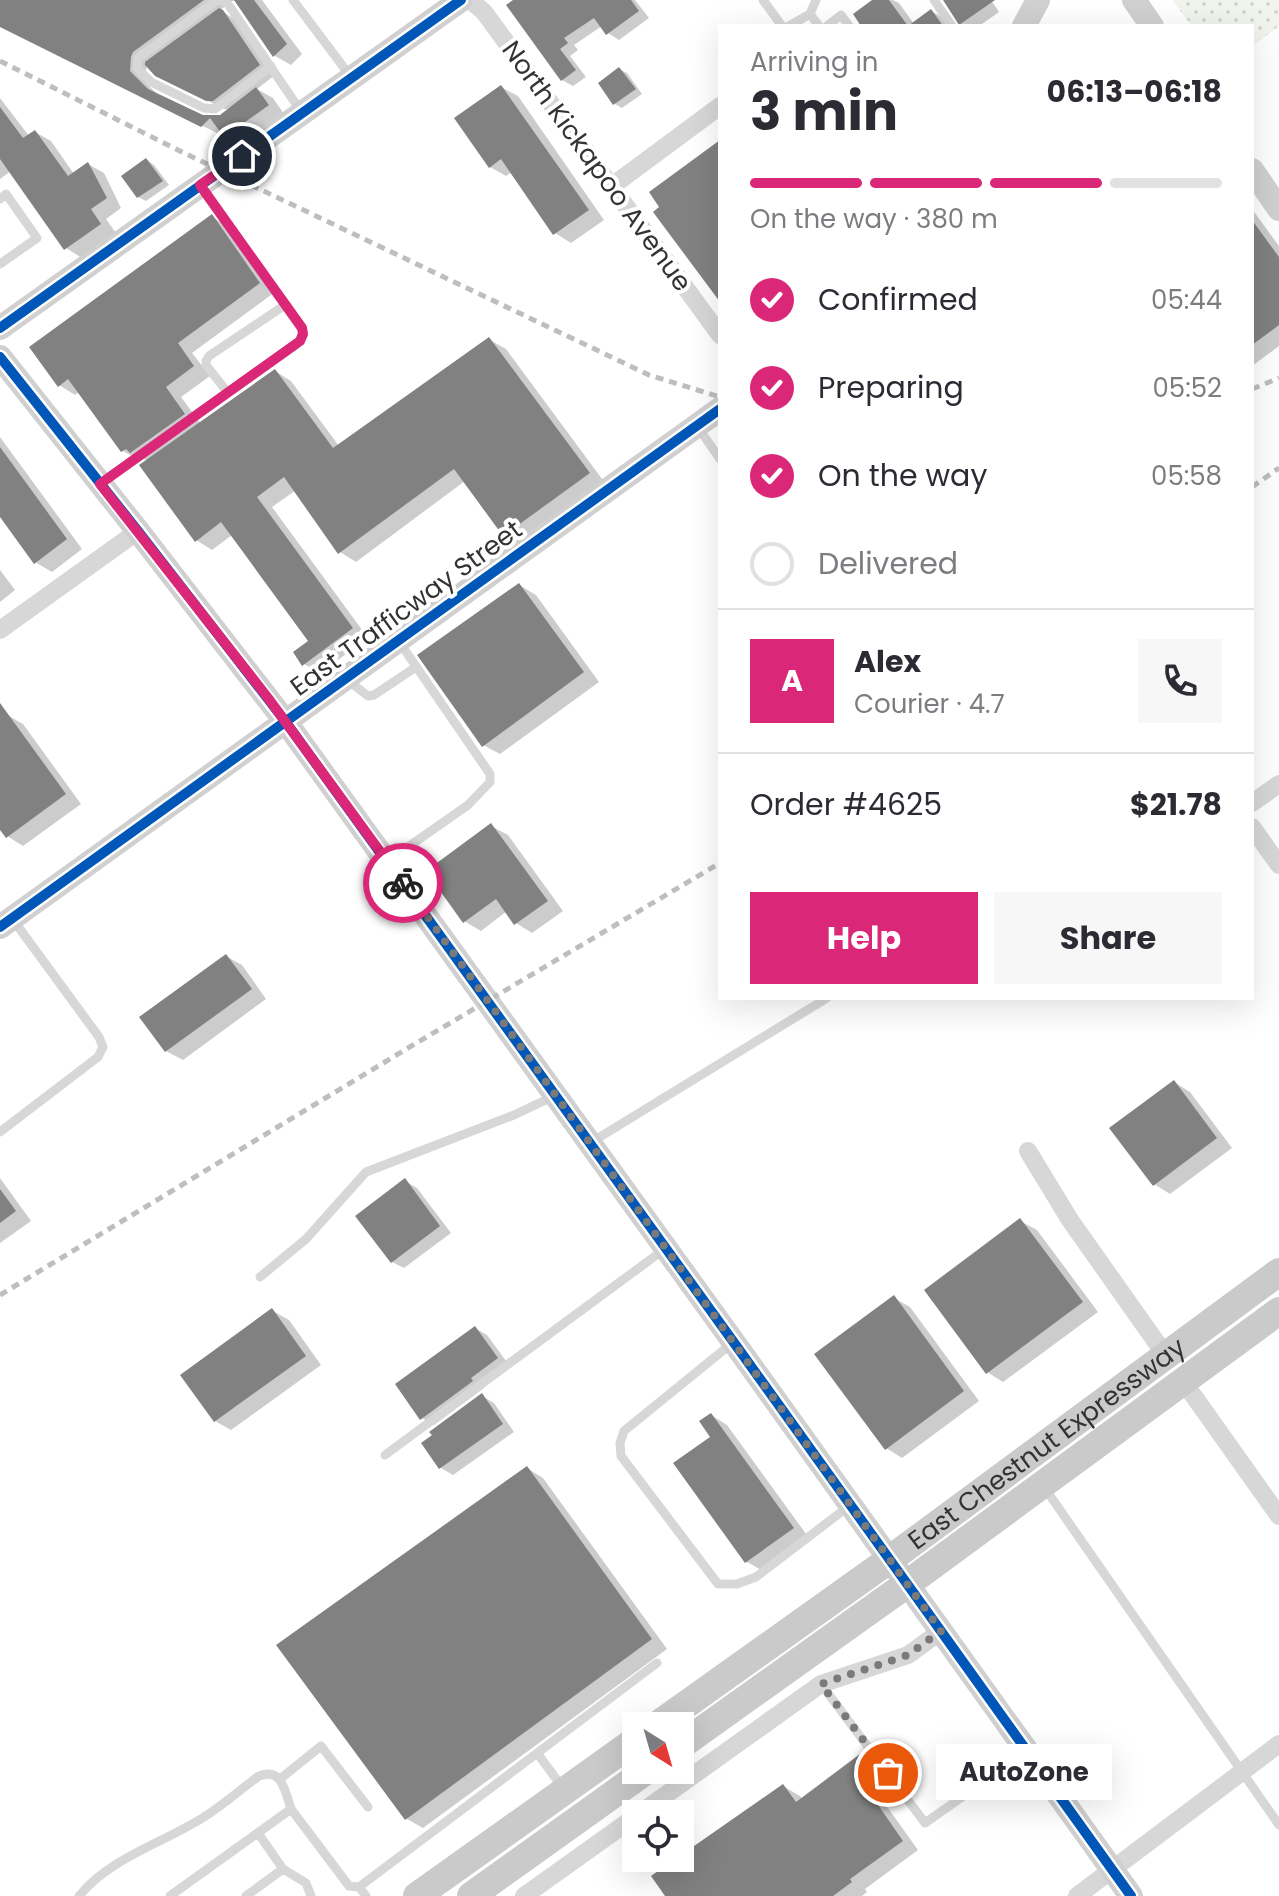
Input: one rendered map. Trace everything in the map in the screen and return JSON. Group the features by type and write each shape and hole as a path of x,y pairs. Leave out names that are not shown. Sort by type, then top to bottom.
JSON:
{"main road":[{"name":"East Chestnut Expressway","path":"676,1712 889,1560 1279,1272"},
{"name":"East Chestnut Expressway","path":"694,1736 1279,1311"},
{"path":"417,1896 622,1750"},
{"path":"471,1896 627,1784"}],"street":[{"path":"0,328 461,0"},
{"name":"North Kickapoo Avenue","path":"470,0 484,12 718,332"},
{"path":"1134,0 1151,24"},
{"path":"1025,24 1036,1"},
{"path":"612,186 718,107"},
{"path":"1254,173 1279,209"},
{"path":"0,357 285,721 1131,1896"},
{"name":"East Trafficway Street","path":"6,922 718,410"},
{"path":"0,630 138,531"},
{"path":"1254,802 1279,784"},
{"path":"1254,830 1279,865"},
{"path":"1028,1151 1070,1220 1166,1356"},
{"path":"1183,1381 1279,1516"},
{"path":"659,1800 821,1684 908,1655 941,1631"},
{"path":"1077,1896 1279,1744"},
{"path":"533,1893 622,1827"}],"lane":[{"path":"271,66 215,109 204,108 151,82 137,68 138,58 218,0 228,4 271,66 302,113"},
{"path":"293,0 352,77"},
{"path":"763,0 781,24"},
{"path":"792,24 810,14 816,0"},
{"path":"934,0 951,24"},
{"path":"810,14 818,24"},
{"path":"830,24 841,15 848,24"},
{"path":"100,484 300,341 303,334 302,328 200,185"},
{"path":"0,199 6,194 37,238 0,264"},
{"path":"228,393 206,365 209,356 285,305"},
{"path":"697,426 718,456"},
{"path":"387,861 468,805 490,782 490,774 398,640"},
{"path":"345,678 368,696 416,667"},
{"path":"0,1132 98,1057 103,1047 99,1037 6,922"},
{"path":"590,1143 824,1000"},
{"path":"260,1277 306,1239 366,1172 514,1115 556,1095"},
{"path":"385,1455 666,1248"},
{"path":"734,1342 624,1431 620,1443 621,1456 718,1584 737,1584 756,1577 850,1505"},
{"path":"1042,1485 1279,1825"},
{"path":"79,1896 116,1864 204,1816 266,1773 273,1773 280,1779 291,1809 349,1886 359,1887 657,1663"},
{"path":"821,1684 925,1823 1027,1751"},
{"path":"280,1779 321,1746 368,1807"},
{"path":"537,1753 565,1791"},
{"path":"170,1896 291,1809"},
{"path":"258,1833 283,1869 306,1883 311,1896"},
{"path":"246,1896 283,1869"},
{"path":"359,1887 366,1896"}],"shaded area":[{"path":"1172,0 1279,0 1279,26 1254,45 1254,24 1190,24"}],"building":[{"path":"0,0 204,0 133,52 130,71 148,89 203,115 220,115 256,87 269,105 224,137 210,118 201,127 0,27"},
{"path":"234,0 254,0 287,44 273,57"},
{"path":"513,0 631,0 639,11 606,35 594,18 564,38 568,43 560,49 576,70 561,81 506,5"},
{"path":"872,0 889,0 907,24 860,24 853,14"},
{"path":"943,0 995,0 960,24"},
{"path":"219,8 260,65 213,101 206,101 155,76 145,62"},
{"path":"931,9 942,24 911,24"},
{"path":"619,67 636,89 613,105 598,83"},
{"path":"501,85 589,210 553,235 501,159 489,168 454,118"},
{"path":"0,107 23,138 35,130 68,176 88,162 107,198 91,209 101,224 64,250 0,159"},
{"path":"718,141 718,299 653,212 659,207 649,192"},
{"path":"146,158 163,181 137,198 121,176"},
{"path":"212,214 260,283 178,343 194,366 166,387 185,414 130,453 126,449 121,452 68,379 58,387 29,347"},
{"path":"1254,223 1279,257 1279,325 1254,344"},
{"path":"489,337 590,473 503,536 454,469 338,554 284,477 257,497 353,628 302,666 293,652 308,641 221,522 195,542 139,465 275,369 333,448"},
{"path":"0,447 67,539 34,564 0,517"},
{"path":"519,583 584,672 482,747 417,655"},
{"path":"0,703 66,794 6,838 0,830"},
{"path":"491,823 548,901 514,925 496,899 463,923 426,871"},
{"path":"226,954 252,989 165,1052 139,1017"},
{"path":"1174,1080 1217,1138 1153,1186 1109,1128"},
{"path":"405,1178 440,1226 391,1263 355,1216"},
{"path":"0,1189 16,1211 0,1223"},
{"path":"1020,1218 1083,1302 986,1374 924,1290"},
{"path":"894,1295 964,1391 885,1450 814,1354"},
{"path":"272,1308 306,1356 214,1422 180,1375"},
{"path":"475,1326 498,1358 471,1378 473,1381 420,1420 395,1384"},
{"path":"482,1393 503,1424 439,1469 421,1443 432,1435 429,1432"},
{"path":"711,1413 794,1528 745,1563 673,1463 710,1437 699,1421"},
{"path":"527,1466 652,1639 405,1820 276,1645"},
{"path":"860,1754 858,1776 903,1841 850,1879 852,1882 833,1896 665,1896 651,1876 657,1872 694,1872 694,1846 783,1784 796,1802"}],"railway":[{"path":"0,61 182,152 649,375 718,396"},
{"path":"1254,388 1279,378"},
{"path":"1254,486 1279,468"},
{"path":"0,1295 718,864"}],"cycle path":[{"path":"0,328 461,0"},
{"path":"0,357 285,721 1131,1896"},
{"path":"0,927 718,410"}],"way so far":[{"path":"403,883 941,1631 908,1655 821,1684 888,1773"}],"place":[{"name":"AutoZone","path":"888,1773"}],"route":[{"path":"242,156 200,185 302,328 300,341 100,484 268,698 403,883"}]}
